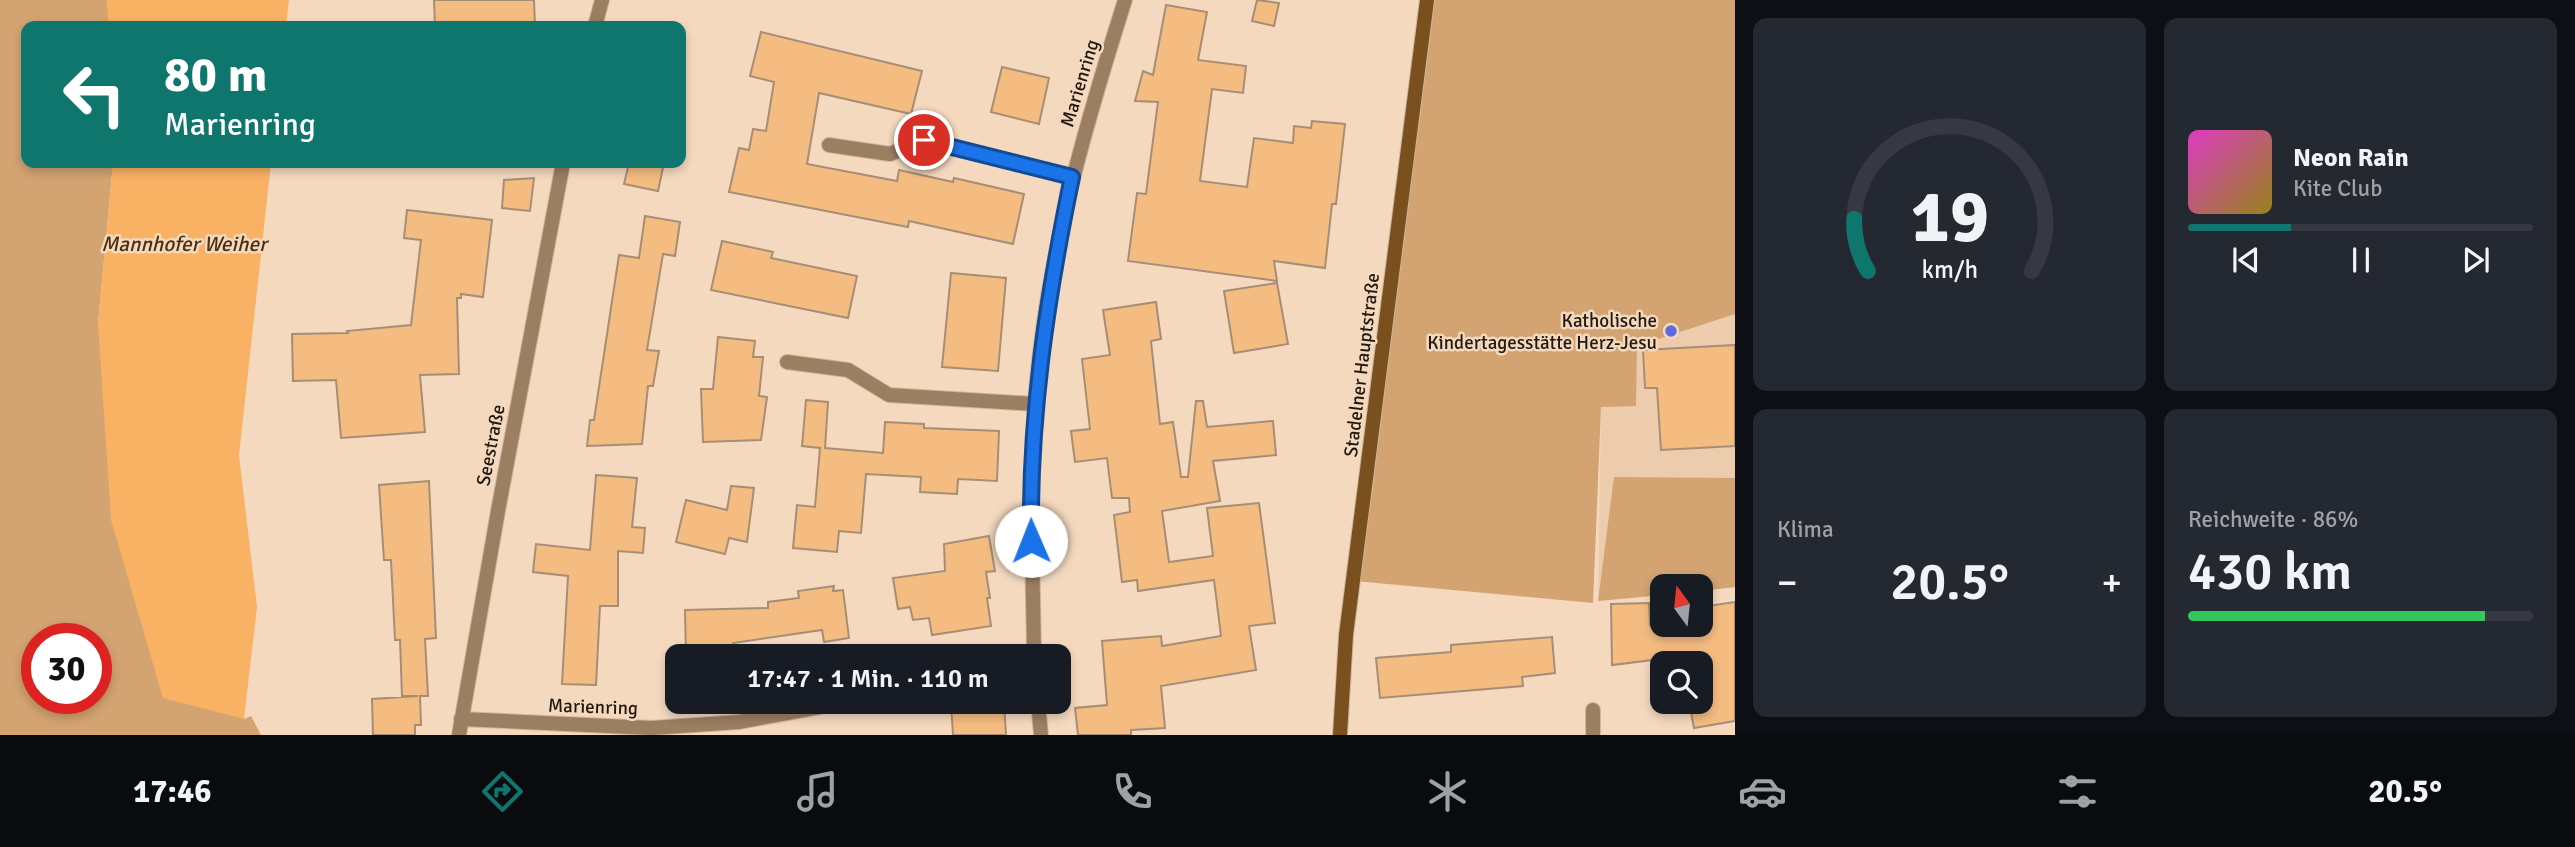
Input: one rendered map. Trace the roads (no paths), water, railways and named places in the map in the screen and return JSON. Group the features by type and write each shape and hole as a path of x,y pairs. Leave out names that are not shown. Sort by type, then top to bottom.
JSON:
{"main road":[{"name":"Stadelner Hauptstraße","path":"1340,735 1346,635 1427,0"}],"street":[{"path":"596,21 602,0"},
{"name":"Marienring","path":"1034,644 1030,494 1035,404 1051,277 1089,111 1125,0"},
{"path":"829,145 890,154 924,140 1072,177"},
{"name":"Seestraße","path":"460,735 562,168"},
{"path":"787,362 848,370 889,395 1035,404"},
{"path":"1592,710 1593,735"},
{"name":"Marienring","path":"461,719 651,728 739,722 782,714"},
{"path":"1039,714 1041,735"}],"water":[{"path":"107,0 289,0 287,21 109,21"},
{"name":"Mannhofer Weiher","path":"113,168 270,168 239,455 257,607 244,719 163,698 111,520 98,324"}],"place":[{"name":"Katholische Kindertagesstätte Herz-Jesu","path":"1671,331"}]}
